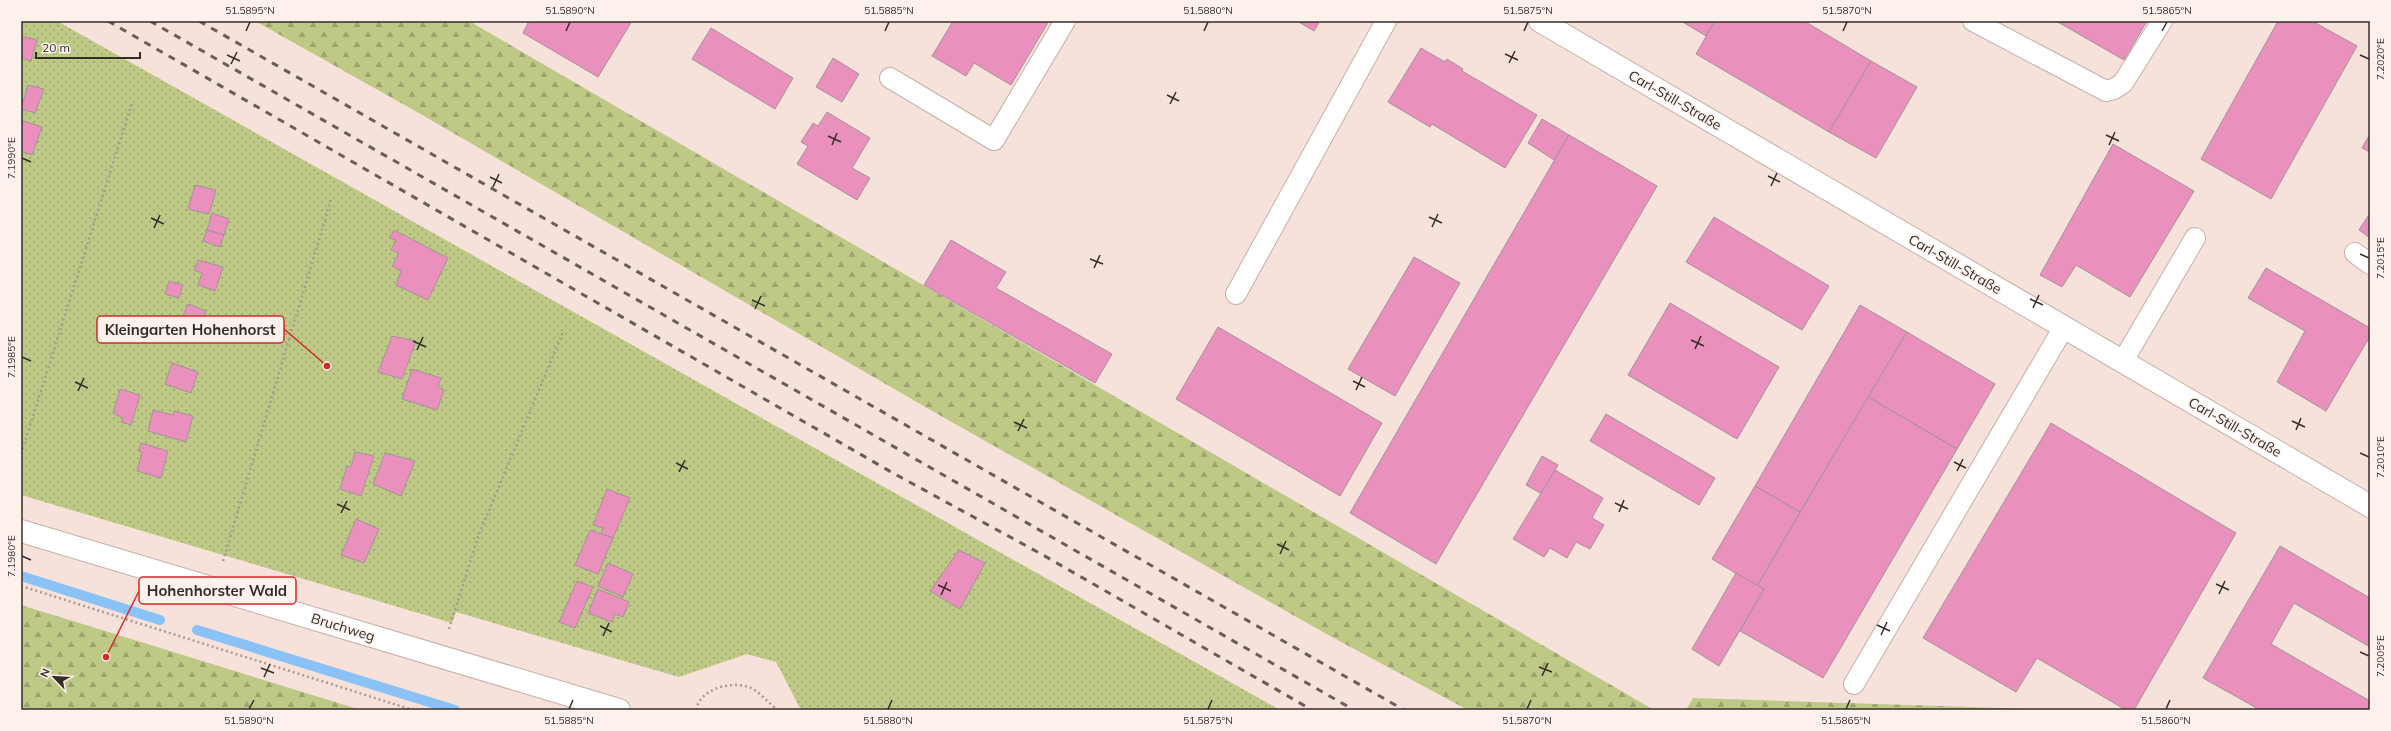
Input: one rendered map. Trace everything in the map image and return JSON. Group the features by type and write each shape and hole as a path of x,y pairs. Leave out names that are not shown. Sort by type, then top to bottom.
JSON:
{"street":[{"name":"Carl-Still-Straße","path":"1540,21 2370,506"},
{"name":"Bruchweg","path":"21,531 619,710"}],"lane":[{"path":"890,78 994,140 1065,21"},
{"path":"1236,294 1386,21"},
{"path":"1973,21 2106,91 2114,89 2123,83 2162,21"},
{"path":"2123,361 2195,238"},
{"path":"1854,684 2064,327"}],"path":[{"path":"21,454 132,103"},
{"path":"215,589 331,199"},
{"path":"440,656 478,537 563,332"},
{"path":"21,586 413,710"},
{"path":"696,710 698,701 709,691 734,686 750,687 778,710"}],"green space":[{"path":"21,21 57,21 1280,710 801,710 776,662 747,654 679,677 456,612 452,623 21,495"},
{"path":"255,21 469,21 1654,710 1468,710 1330,636 927,408 417,112"},
{"path":"21,605 361,710 21,710"},
{"path":"1693,698 2031,709 2036,710 1686,710"}],"building":[{"path":"529,21 632,21 598,77 523,33"},
{"path":"953,21 1049,21 1011,85 974,63 966,76 932,56"},
{"path":"1297,21 1320,21 1314,31"},
{"path":"1681,21 1715,21 1706,36"},
{"path":"1715,21 1804,21 1871,61 1829,132 1696,54"},
{"path":"2056,21 2147,21 2124,60"},
{"path":"2278,21 2312,21 2357,46 2271,199 2201,159"},
{"path":"711,28 793,78 775,109 692,59"},
{"path":"21,36 37,40 31,61 21,58"},
{"path":"1421,48 1445,62 1447,59 1463,69 1462,71 1537,115 1505,168 1432,124 1430,127 1388,102"},
{"path":"833,58 859,74 842,102 816,87"},
{"path":"1871,61 1917,87 1876,158 1829,132"},
{"path":"28,85 44,89 35,113 21,109"},
{"path":"827,112 870,138 852,168 870,178 857,200 797,164 808,146 801,142 813,123 818,126"},
{"path":"1542,119 1569,135 1554,160 1528,143"},
{"path":"21,120 42,127 32,155 21,151"},
{"path":"2370,134 2370,152 2362,148"},
{"path":"1569,135 1657,186 1436,564 1350,513"},
{"path":"2113,144 2194,191 2130,297 2076,265 2062,287 2040,275"},
{"path":"195,185 216,190 209,214 188,209"},
{"path":"212,213 229,219 224,235 207,230"},
{"path":"2370,213 2370,238 2359,230"},
{"path":"1714,217 1829,286 1802,330 1686,262"},
{"path":"207,230 224,235 220,247 203,241"},
{"path":"394,230 448,258 428,300 396,285 401,271 392,266 399,253 391,250 396,240 389,238"},
{"path":"951,240 1006,272 996,288 1112,354 1095,383 924,285"},
{"path":"1414,257 1460,283 1395,396 1348,369"},
{"path":"198,260 223,267 215,291 198,285 202,273 194,270"},
{"path":"2266,268 2370,328 2370,336 2326,411 2277,382 2305,331 2248,298"},
{"path":"169,281 183,285 179,298 165,294"},
{"path":"1670,303 1779,367 1737,439 1628,375"},
{"path":"188,304 206,311 196,337 177,330"},
{"path":"1860,305 1907,332 1800,512 1755,486"},
{"path":"1218,327 1382,423 1340,496 1176,399"},
{"path":"1907,332 1995,384 1957,449 1868,397"},
{"path":"392,336 416,341 402,379 378,372"},
{"path":"172,363 198,372 191,393 165,384"},
{"path":"412,369 441,378 438,387 444,390 437,410 402,399"},
{"path":"120,389 140,395 131,425 121,422 123,418 113,413"},
{"path":"1868,397 1957,449 1823,678 1740,631 1764,589 1757,586"},
{"path":"153,410 173,415 174,411 193,416 186,442 148,431"},
{"path":"1606,414 1715,478 1699,505 1590,441"},
{"path":"2051,423 2236,533 2134,710 2126,710 2037,658 2016,692 1923,638"},
{"path":"141,443 168,451 161,478 137,471 142,452 139,451"},
{"path":"355,452 374,456 361,496 340,489 347,466 351,467"},
{"path":"385,453 415,461 401,496 373,484"},
{"path":"1542,456 1558,465 1542,494 1526,485"},
{"path":"1555,470 1603,498 1592,518 1604,525 1590,549 1576,542 1567,558 1550,548 1544,557 1513,539"},
{"path":"1755,486 1800,512 1757,586 1712,559"},
{"path":"607,489 630,498 613,538 601,534 603,528 593,525"},
{"path":"356,519 379,529 364,563 341,555"},
{"path":"590,530 613,538 598,574 575,565"},
{"path":"2280,546 2370,598 2370,647 2294,603 2271,644 2370,701 2370,710 2260,710 2203,678"},
{"path":"959,550 985,563 960,609 930,591"},
{"path":"608,563 633,574 623,597 598,586"},
{"path":"1736,573 1764,589 1719,666 1692,649"},
{"path":"577,581 593,587 575,628 559,622"},
{"path":"598,589 629,602 623,617 615,614 612,622 588,613"}],"waterway":[{"path":"21,576 160,620"},
{"path":"197,630 455,710"}],"railway":[{"path":"108,21 893,473 1043,555 1312,710"},
{"path":"150,21 1354,710"},
{"path":"199,21 1404,710"}],"place":[{"name":"Kleingarten Hohenhorst","path":"327,366"},
{"name":"Hohenhorster Wald","path":"106,657"}]}
